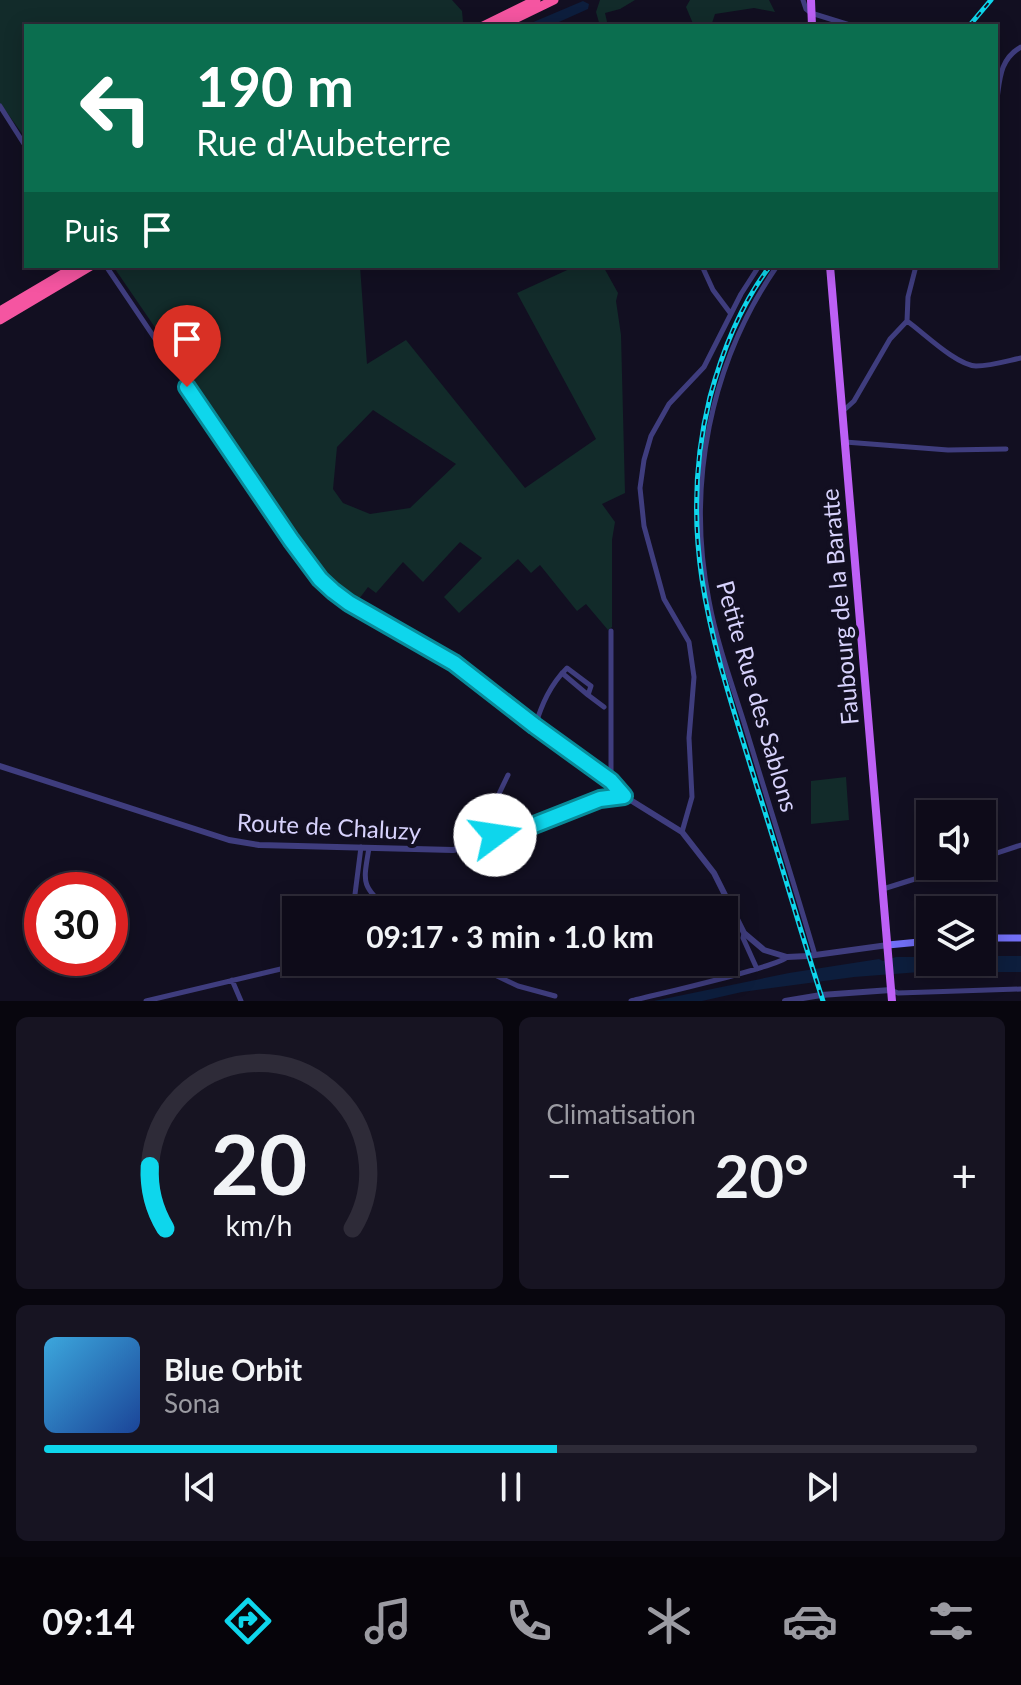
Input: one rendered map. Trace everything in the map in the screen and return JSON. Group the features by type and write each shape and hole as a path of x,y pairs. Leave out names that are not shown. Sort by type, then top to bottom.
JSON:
{"highway":[{"path":"487,24 536,0"},
{"path":"504,24 554,0"},
{"path":"0,311 73,268"},
{"path":"0,320 88,268"}],"main road":[{"path":"811,0 812,24"},
{"name":"Faubourg de la Baratte","path":"830,268 892,1001"},
{"path":"996,938 1021,938"},
{"path":"888,950 916,944"}],"street":[{"path":"803,0 811,13 847,24"},
{"path":"999,70 1006,58 1021,47"},
{"path":"0,106 24,144"},
{"path":"107,268 320,579 349,603 454,663 611,781 624,796 682,832 714,873 744,933 764,950 787,957 888,950"},
{"path":"703,268 713,290 731,314"},
{"path":"682,832 692,797 689,738 694,677 692,653 660,587 644,526 640,488 651,436 675,397 704,367 758,268"},
{"name":"Petite Rue des Sablons","path":"776,268 750,311 722,376 702,461 702,563 714,624 815,955"},
{"path":"843,411 854,401 890,339 907,321 908,297 915,268"},
{"path":"907,321 969,365 1021,358"},
{"path":"845,442 948,450 1006,449"},
{"path":"611,631 611,781"},
{"path":"535,726 545,697 567,668 591,686 588,695 604,707"},
{"name":"Route de Chaluzy","path":"0,766 229,840 259,845 453,850 476,847 611,796"},
{"path":"601,774 611,796 624,796"},
{"path":"496,840 496,800 508,775"},
{"path":"996,853 1021,845"},
{"path":"356,896 365,847"},
{"path":"365,847 365,885 376,896"},
{"path":"883,889 916,879"},
{"path":"744,933 743,938 757,969"},
{"path":"631,1001 783,962 787,957"},
{"path":"146,1001 282,968"},
{"path":"497,976 518,986 555,996"},
{"path":"232,980 241,1001"},
{"path":"785,1001 891,986 898,993 1021,989"}],"green space":[{"path":"0,0 452,0 462,11 463,22 460,24 24,24 24,136 0,103"},
{"path":"600,0 635,0 605,13 608,24 599,24 596,12"},
{"path":"690,0 769,0 775,12 754,8 715,14 712,24 693,24 686,7"},
{"path":"114,268 360,268 367,364 406,340 525,488 596,439 517,293 572,268 604,268 618,293 625,493 602,504 615,522 612,540 612,627 608,630 586,604 577,611 540,565 531,573 518,559 459,613 444,597 482,558 460,542 423,582 403,562 376,593 368,587 356,603 327,579","holes":["373,410 456,464 410,508 370,514 343,503 333,489 337,447"]},
{"path":"846,777 849,820 811,824 811,781"}],"water":[{"path":"583,1 589,4 588,9 554,24 529,24"},
{"path":"996,956 1021,956 1021,972 996,972"},
{"path":"896,957 916,957 916,972 742,992 702,1001 654,1001 789,973"}],"railway":[{"path":"971,24 991,0"},
{"path":"769,268 734,329 710,397 700,450 696,500 698,548 705,595 727,689 823,1001"}],"route":[{"path":"187,387 320,579 349,603 440,653 611,781 624,796 600,799 496,840 495,835"}]}
